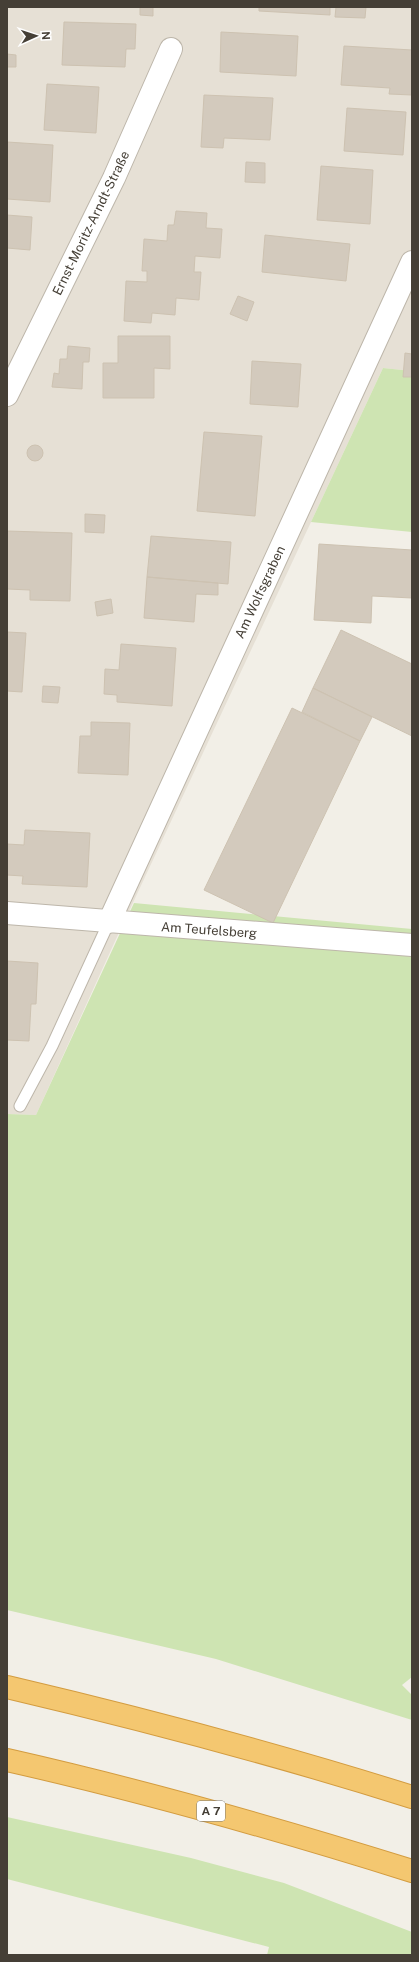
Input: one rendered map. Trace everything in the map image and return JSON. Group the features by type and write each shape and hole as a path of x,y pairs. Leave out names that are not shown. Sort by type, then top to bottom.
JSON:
{"highway":[{"path":"7,1687 125,1715 333,1772 412,1797"},
{"name":"A 7","path":"7,1760 115,1785 317,1841 412,1871"}],"street":[{"name":"Ernst-Moritz-Arndt-Straße","path":"7,395 114,178 171,49"},
{"name":"Am Wolfsgraben","path":"109,922 412,262"},
{"name":"Am Teufelsberg","path":"7,913 412,945"}],"lane":[{"path":"20,1106 52,1046 109,922"}],"shaded area":[{"path":"7,7 412,7 412,371 383,368 116,939 36,1115 7,1114"}],"green space":[{"path":"383,368 412,371 412,532 311,522"},
{"path":"134,903 412,929 412,1677 402,1685 412,1695 412,1720 216,1659 7,1610 7,1114 36,1115"},
{"path":"7,1817 191,1858 284,1883 412,1932 412,1955 267,1955 269,1947 7,1879"}],"building":[{"path":"140,7 153,7 153,16 140,15"},
{"path":"259,7 330,7 330,15 259,11"},
{"path":"336,7 366,7 365,18 335,17"},
{"path":"64,22 136,24 135,49 126,49 125,67 62,65"},
{"path":"221,32 298,36 296,76 220,72"},
{"path":"344,46 412,50 412,95 389,94 390,88 341,85"},
{"path":"7,54 16,55 16,67 7,67"},
{"path":"47,84 99,87 96,133 44,130"},
{"path":"204,95 273,98 270,140 224,138 223,148 201,147"},
{"path":"347,108 406,112 403,155 344,151"},
{"path":"7,142 53,145 50,202 7,199"},
{"path":"246,162 265,163 265,183 245,182"},
{"path":"321,166 373,170 370,224 317,220"},
{"path":"176,211 207,213 206,228 222,229 220,258 195,256 194,272 201,272 199,300 176,298 175,315 152,313 151,323 124,321 126,281 147,282 147,271 142,271 144,239 167,241 168,225 174,225"},
{"path":"7,215 32,217 30,250 7,248"},
{"path":"265,235 350,244 346,281 262,272"},
{"path":"238,296 254,302 247,321 230,314"},
{"path":"118,336 170,336 170,369 154,368 154,398 103,398 103,363 118,363"},
{"path":"68,346 90,348 89,362 83,362 82,389 52,387 54,373 59,374 60,359 67,359"},
{"path":"405,353 412,354 412,377 403,377"},
{"path":"252,361 301,364 298,407 250,404"},
{"path":"204,432 262,436 255,516 197,511"},
{"path":"32,445 38,445 43,450 41,459 38,461 32,461 27,456 27,450"},
{"path":"85,514 105,515 104,533 85,532"},
{"path":"7,531 72,533 70,601 30,600 30,590 7,589"},
{"path":"151,536 231,542 228,584 147,577"},
{"path":"319,544 412,550 412,598 372,596 371,623 314,620"},
{"path":"147,577 218,583 218,595 196,594 194,622 144,618"},
{"path":"111,599 113,613 97,616 95,602"},
{"path":"341,630 412,664 412,736 313,688"},
{"path":"7,632 26,633 22,692 7,691"},
{"path":"121,644 176,648 172,706 117,702 117,695 104,694 105,669 119,670"},
{"path":"43,686 60,687 58,703 42,702"},
{"path":"313,688 372,717 360,741 302,712"},
{"path":"292,708 360,741 273,923 204,890"},
{"path":"91,722 130,723 128,775 78,773 80,736 91,736"},
{"path":"25,830 90,833 87,887 22,884 23,876 7,875 7,844 24,845"},
{"path":"7,961 38,963 36,1004 31,1004 29,1041 7,1040"}]}
